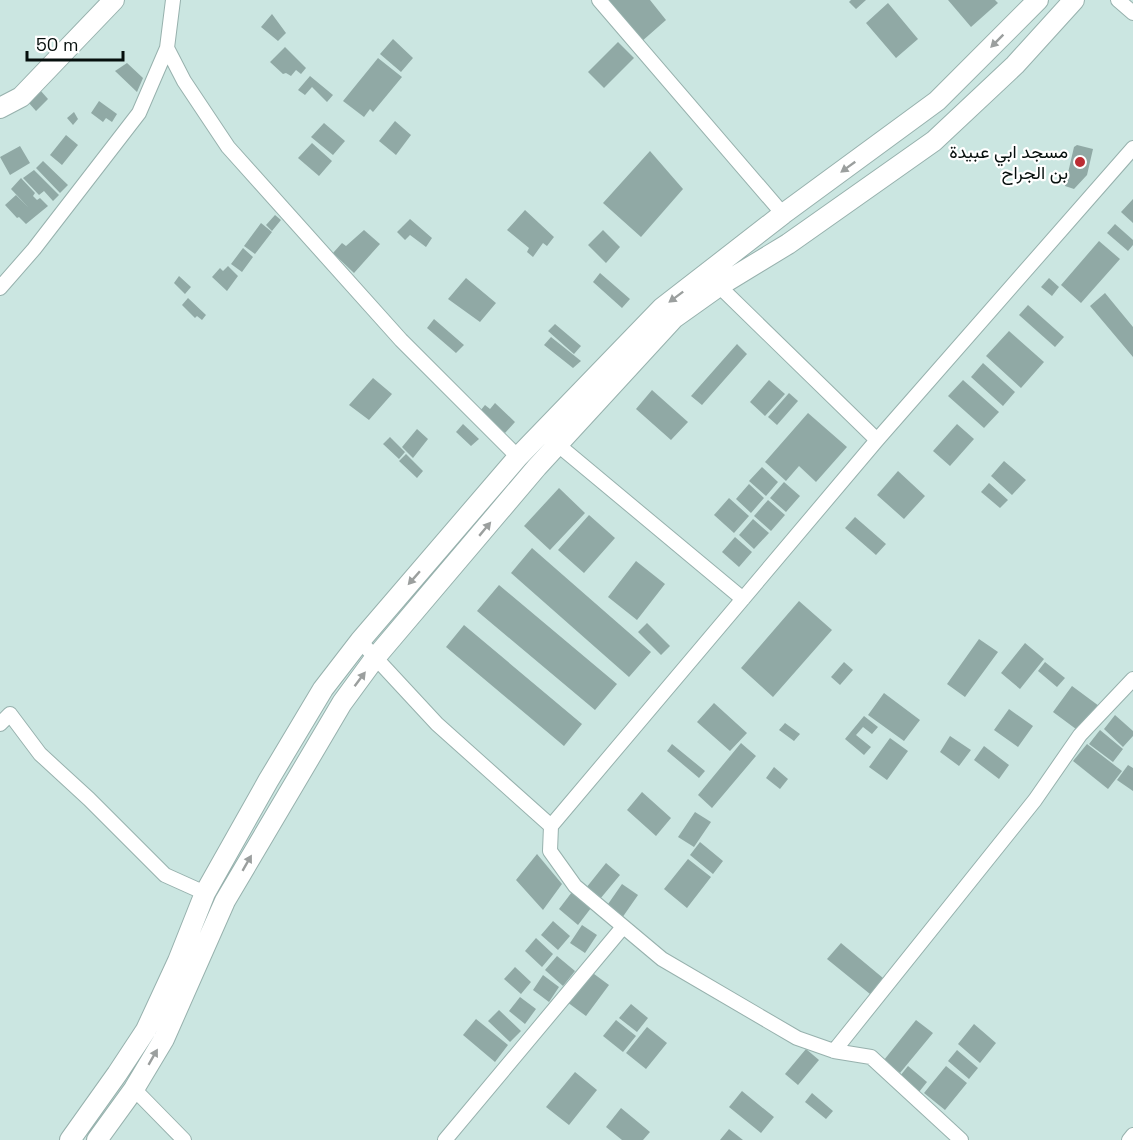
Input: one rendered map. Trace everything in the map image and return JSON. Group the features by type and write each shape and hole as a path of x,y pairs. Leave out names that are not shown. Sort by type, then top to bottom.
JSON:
{"main road":[{"path":"0,108 21,97 114,0"},
{"path":"97,1140 134,1089 164,1039 225,901 342,703 375,658 537,467 674,318 783,214 937,101 1037,0"},
{"path":"70,1140 146,1030 178,961 205,893 323,689 360,641 518,457 662,308 788,244 934,141 1015,65 1074,0"},
{"path":"323,689 342,703"},
{"path":"205,893 225,901"}],"street":[{"path":"0,288 34,249 139,113 166,48 173,0"},
{"path":"599,0 783,214"},
{"path":"1118,0 1133,13"},
{"path":"166,48 184,81 228,147 401,340 518,457"},
{"path":"961,1140 871,1057 834,1051 797,1038 672,965 575,886 550,851 551,826 877,440 1133,148"},
{"path":"711,282 877,440"},
{"path":"544,431 558,446 743,599"},
{"path":"360,641 437,724 551,826"},
{"path":"834,1051 1028,808 1080,735 1133,680"},
{"path":"0,724 10,714 40,754 165,875 205,893"},
{"path":"445,1140 624,927"},
{"path":"134,1089 184,1140"},
{"path":"1129,1140 1133,1135"}],"building":[{"path":"606,0 650,0 666,20 641,42"},
{"path":"866,0 856,9 849,2"},
{"path":"948,0 995,0 998,3 971,27"},
{"path":"888,3 918,39 896,58 866,23"},
{"path":"272,14 286,33 278,41 261,27"},
{"path":"393,39 413,58 401,72 380,54"},
{"path":"618,42 634,58 604,88 588,72"},
{"path":"285,47 306,68 301,74 296,70 291,76 283,74 270,62"},
{"path":"378,58 402,77 373,112 370,109 364,117 343,101"},
{"path":"127,63 143,78 137,92 115,71"},
{"path":"310,76 333,95 327,102 312,87 305,95 298,90"},
{"path":"40,90 48,99 36,111 28,102"},
{"path":"99,101 117,114 112,122 106,118 103,122 91,113"},
{"path":"74,112 78,119 73,125 67,118"},
{"path":"395,121 411,135 396,155 379,141"},
{"path":"324,123 345,141 333,155 311,137"},
{"path":"66,135 78,145 62,165 50,155"},
{"path":"312,143 332,161 319,176 298,158"},
{"name":"مسجد ابي عبيدة بن الجراح","path":"1077,145 1093,149 1087,175 1074,189 1065,186 1074,147"},
{"path":"20,146 30,163 10,175 0,157"},
{"path":"650,151 683,189 641,237 603,203"},
{"path":"43,161 68,185 60,193 36,168"},
{"path":"34,170 59,195 53,201 44,191 39,195 23,178"},
{"path":"21,178 35,193 33,196 37,200 40,198 48,206 26,224 5,205 16,195 28,207 11,189"},
{"path":"1133,199 1133,223 1121,212"},
{"path":"525,210 554,237 547,246 543,243 533,257 527,252 529,248 507,230"},
{"path":"275,215 281,220 272,231 266,225"},
{"path":"410,219 432,238 426,247 410,235 405,240 397,232"},
{"path":"261,223 272,232 255,254 244,246"},
{"path":"1115,224 1133,240 1133,245 1128,251 1107,233"},
{"path":"364,230 380,244 354,273 333,253 342,243 346,246"},
{"path":"603,230 620,247 606,263 588,245"},
{"path":"1099,241 1120,259 1081,303 1061,285"},
{"path":"243,248 253,257 242,272 231,264"},
{"path":"228,266 238,276 227,291 212,277 220,268 223,271"},
{"path":"600,273 630,299 622,308 593,282"},
{"path":"179,276 191,287 185,294 174,283"},
{"path":"466,278 496,303 480,322 448,299"},
{"path":"1049,278 1059,287 1052,296 1041,287"},
{"path":"1105,293 1133,327 1133,357 1090,306"},
{"path":"188,298 206,315 202,320 197,316 195,318 182,305"},
{"path":"1028,305 1064,337 1055,347 1019,315"},
{"path":"434,319 464,345 456,353 427,328"},
{"path":"555,324 581,346 574,354 548,331"},
{"path":"1009,331 1044,362 1021,388 986,356"},
{"path":"551,337 581,361 573,368 544,345"},
{"path":"737,344 747,354 702,405 691,396"},
{"path":"983,363 1015,392 1003,406 971,377"},
{"path":"373,378 392,394 369,420 349,405"},
{"path":"769,380 785,394 765,416 750,402"},
{"path":"963,380 999,412 984,428 948,396"},
{"path":"652,390 688,422 671,440 636,409"},
{"path":"789,393 798,401 777,425 768,417"},
{"path":"495,403 515,422 505,433 480,411 485,405 490,409"},
{"path":"808,413 847,447 816,482 799,466 786,481 765,462"},
{"path":"463,424 479,439 471,446 456,432"},
{"path":"957,424 974,439 950,466 933,451"},
{"path":"417,429 428,439 413,458 402,447"},
{"path":"390,437 405,452 399,459 383,444"},
{"path":"406,454 423,471 417,478 399,461"},
{"path":"1004,461 1026,480 1012,495 991,476"},
{"path":"762,467 778,482 766,496 749,481"},
{"path":"898,471 925,496 904,519 877,495"},
{"path":"784,482 800,496 786,512 770,498"},
{"path":"989,483 1008,500 1000,508 981,492"},
{"path":"749,484 764,498 751,513 736,499"},
{"path":"559,488 585,513 550,550 524,526"},
{"path":"729,498 749,516 734,533 714,515"},
{"path":"768,500 785,515 771,531 754,516"},
{"path":"589,515 615,538 584,573 558,550"},
{"path":"855,517 886,544 876,555 845,528"},
{"path":"753,519 769,533 754,549 739,535"},
{"path":"735,537 752,552 739,567 722,552"},
{"path":"532,548 651,652 629,677 511,573"},
{"path":"636,561 665,584 637,620 608,597"},
{"path":"499,585 617,684 595,710 477,611"},
{"path":"799,601 832,630 773,697 741,668"},
{"path":"647,623 670,646 661,655 638,632"},
{"path":"464,625 582,724 564,746 446,647"},
{"path":"979,639 998,652 965,697 947,684"},
{"path":"1025,643 1044,659 1020,689 1001,673"},
{"path":"844,662 853,670 840,685 831,677"},
{"path":"1045,662 1065,678 1057,687 1038,671"},
{"path":"1072,686 1099,706 1080,732 1053,712"},
{"path":"884,693 920,720 904,741 868,715"},
{"path":"714,703 747,733 730,751 697,722"},
{"path":"1009,709 1033,726 1018,747 994,730"},
{"path":"1115,715 1133,731 1133,736 1123,747 1104,729"},
{"path":"864,716 878,727 872,734 863,727 856,735 871,747 864,755 845,739"},
{"path":"785,723 800,734 794,741 779,730"},
{"path":"1100,730 1123,749 1113,762 1089,744"},
{"path":"950,736 971,750 959,766 940,752"},
{"path":"890,738 908,751 887,780 869,767"},
{"path":"741,743 756,756 712,808 698,795"},
{"path":"672,744 705,771 699,778 667,751"},
{"path":"1087,744 1122,771 1108,789 1073,761"},
{"path":"984,746 1009,765 999,779 974,760"},
{"path":"1128,765 1133,768 1133,791 1117,780"},
{"path":"774,767 788,779 780,789 766,778"},
{"path":"642,792 671,818 656,836 627,810"},
{"path":"695,812 711,822 694,847 678,837"},
{"path":"700,842 723,861 713,874 690,855"},
{"path":"537,854 562,884 543,910 516,880"},
{"path":"688,859 711,877 687,908 664,889"},
{"path":"606,863 620,875 600,899 586,888"},
{"path":"622,884 638,895 622,918 606,907"},
{"path":"572,892 591,908 578,925 559,909"},
{"path":"553,921 570,936 558,950 541,935"},
{"path":"582,925 597,935 585,953 570,943"},
{"path":"536,938 553,954 542,967 525,951"},
{"path":"841,943 883,978 870,994 827,959"},
{"path":"557,956 575,971 563,986 545,970"},
{"path":"515,967 531,982 521,994 504,979"},
{"path":"590,971 609,985 586,1016 567,1002"},
{"path":"543,975 559,987 549,1002 533,990"},
{"path":"520,997 536,1009 525,1024 509,1011"},
{"path":"631,1004 648,1018 637,1032 619,1018"},
{"path":"499,1010 521,1031 510,1042 488,1021"},
{"path":"476,1019 508,1045 495,1062 463,1035"},
{"path":"616,1020 636,1036 623,1052 603,1036"},
{"path":"916,1020 933,1033 900,1073 884,1060"},
{"path":"974,1024 996,1043 980,1063 958,1044"},
{"path":"647,1027 667,1043 646,1069 626,1053"},
{"path":"806,1049 819,1060 798,1085 785,1074"},
{"path":"957,1050 978,1068 969,1079 948,1061"},
{"path":"908,1066 927,1082 919,1092 900,1076"},
{"path":"946,1066 967,1083 945,1110 924,1093"},
{"path":"575,1072 597,1090 569,1125 546,1107"},
{"path":"742,1091 774,1117 761,1133 729,1107"},
{"path":"812,1093 833,1111 826,1119 805,1102"},
{"path":"621,1108 650,1132 643,1140 622,1140 606,1127"},
{"path":"729,1129 743,1140 720,1140"}],"place":[{"name":"مسجد ابي عبيدة بن الجراح","path":"1080,162"}]}
